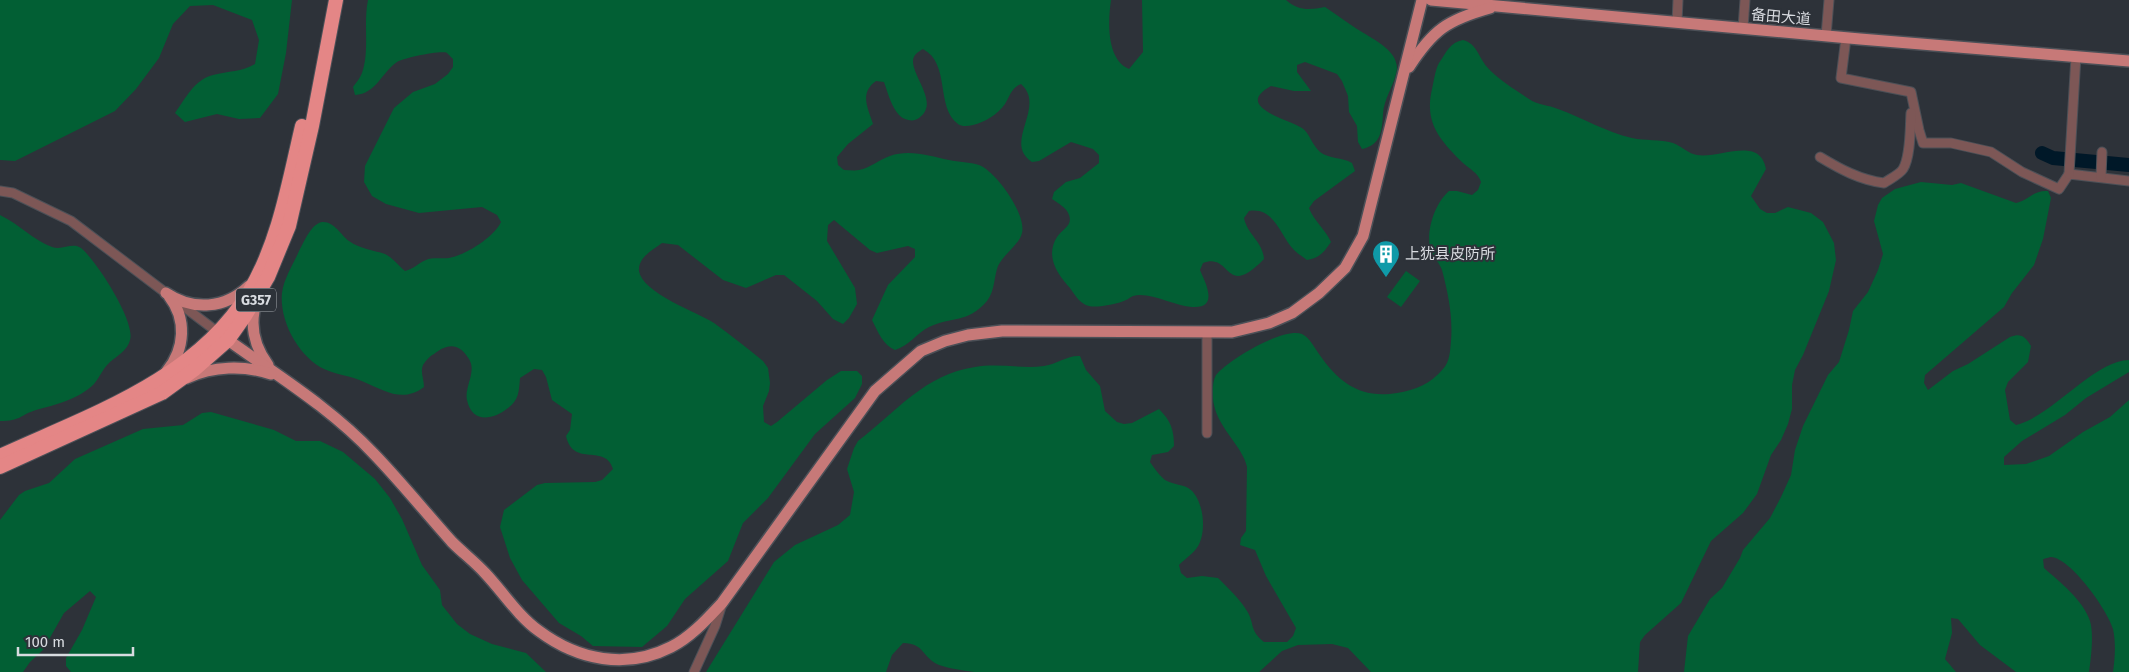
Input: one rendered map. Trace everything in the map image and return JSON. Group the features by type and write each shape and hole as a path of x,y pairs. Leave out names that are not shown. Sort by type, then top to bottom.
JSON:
{"highway":[{"name":"G357","path":"224,336 236,310 258,273 278,224 303,123 327,0"},
{"name":"G357","path":"0,467 195,369 259,296 289,226 312,126 336,0"},
{"name":"G357","path":"0,456 105,408 158,388"}],"main road":[{"path":"224,336 310,397 373,453 454,544 484,572 517,610 539,631 569,650 599,660 624,661 648,656 671,647 697,629 722,603 875,391 921,351 945,341 968,335 1002,331 1232,332 1269,323 1284,316 1319,293 1345,268 1363,236 1422,0"},
{"name":"备田大道","path":"1431,0 1493,3 1846,38 2129,61"},
{"path":"1404,75 1420,50 1435,32 1450,22 1493,3"},
{"path":"166,293 189,304 214,305 236,296 249,286 258,273"},
{"path":"158,388 175,360 181,338 179,314 166,293"},
{"path":"259,296 254,312 255,339 264,360 280,377"},
{"path":"158,388 217,369 246,368 280,377"}],"street":[{"path":"1677,22 1678,0"},
{"path":"1743,28 1744,0"},
{"path":"1826,36 1829,0"},
{"path":"1846,38 1841,78 1911,92 1924,143 1951,143 1991,152 2022,172 2059,189 2068,174 2076,56"},
{"path":"1820,157 1842,170 1872,181 1884,183 1903,170 1906,162 1910,135 1911,97"},
{"path":"2101,176 2102,152"},
{"path":"2068,174 2101,176 2129,181"},
{"path":"0,190 13,193 71,221 224,336"},
{"path":"1207,332 1207,433"},
{"path":"694,672 715,626 722,603"}],"green space":[{"path":"0,0 292,0 286,53 278,94 260,118 239,119 217,114 185,122 175,113 191,90 207,77 240,70 255,64 259,40 252,20 213,5 190,6 173,24 159,58 136,89 115,111 15,161 0,160"},
{"path":"368,0 1111,0 1109,28 1112,48 1116,57 1129,69 1143,52 1142,0 1286,0 1304,9 1325,7 1377,41 1390,52 1397,66 1385,104 1382,126 1377,141 1362,149 1358,142 1357,126 1349,112 1348,96 1337,74 1305,62 1297,65 1297,72 1311,91 1294,91 1271,86 1261,93 1258,100 1260,106 1267,112 1302,128 1307,132 1320,152 1327,156 1352,163 1355,171 1314,201 1309,208 1331,242 1321,254 1307,260 1294,250 1271,218 1265,213 1249,211 1244,218 1248,229 1261,248 1264,259 1242,275 1235,275 1212,261 1203,263 1200,270 1207,288 1208,299 1206,304 1192,307 1146,295 1132,296 1127,300 1113,304 1089,306 1080,301 1065,283 1054,264 1052,251 1057,237 1068,225 1070,219 1066,210 1052,199 1054,192 1066,182 1080,178 1099,163 1099,155 1093,149 1071,142 1039,161 1032,162 1024,154 1021,145 1029,103 1028,93 1021,84 1013,90 1005,104 995,115 973,125 961,126 951,117 947,107 937,65 932,56 923,49 915,55 913,60 916,74 924,90 927,105 925,112 919,118 916,120 905,119 897,113 891,103 884,82 876,81 866,96 867,107 873,124 848,144 837,157 838,165 844,170 857,170 890,156 905,153 979,165 994,176 1010,196 1021,218 1021,236 998,266 992,293 980,308 966,316 929,327 905,346 895,350 884,341 872,320 888,285 915,257 915,249 908,246 877,253 870,250 834,220 828,225 827,241 855,288 857,304 843,324 833,319 817,301 784,275 776,275 746,288 723,280 678,245 662,243 647,254 639,266 639,271 642,279 650,287 671,301 714,323 763,361 768,368 770,383 763,406 764,422 771,426 827,380 841,371 857,371 862,376 862,384 855,398 815,434 768,498 743,523 728,561 685,599 667,626 642,647 593,646 581,636 559,623 522,580 510,558 500,527 504,510 537,485 545,483 595,482 602,480 613,469 609,461 604,457 582,454 570,446 566,436 570,430 572,414 552,400 546,377 542,370 534,369 520,378 519,391 512,405 496,415 484,418 473,413 470,408 467,400 467,390 472,369 471,364 465,354 457,347 444,348 430,357 422,368 424,387 416,392 401,395 387,392 359,380 324,369 306,356 292,337 287,326 282,304 285,282 306,238 318,223 326,222 330,224 353,244 385,254 405,271 428,259 449,258 463,253 486,239 501,222 497,215 482,207 419,213 386,204 372,196 364,182 365,166 394,108 413,92 435,84 448,74 453,67 453,59 443,52 401,60 392,66 374,87 362,94 355,95 353,87 362,73 366,55"},
{"path":"1463,40 1474,47 1487,67 1496,76 1536,103 1554,108 1622,135 1637,139 1673,143 1697,155 1738,151 1756,153 1762,159 1766,169 1751,196 1760,209 1767,213 1775,213 1788,207 1811,213 1823,222 1834,243 1836,260 1829,291 1795,370 1792,385 1792,409 1788,424 1781,440 1771,455 1757,494 1743,513 1711,541 1681,603 1645,635 1640,642 1638,672 1371,672 1348,648 1332,644 1298,645 1282,651 1259,672 974,672 939,665 929,659 916,645 903,643 892,655 886,672 706,672 774,562 795,545 838,525 850,515 854,492 847,469 858,441 912,396 941,377 957,371 984,366 1044,366 1076,356 1080,356 1086,370 1100,386 1105,411 1117,422 1124,424 1132,423 1159,409 1169,422 1174,446 1168,452 1152,455 1150,462 1165,480 1191,490 1201,507 1203,522 1199,545 1179,565 1181,573 1187,578 1202,576 1218,578 1244,607 1259,638 1264,642 1287,642 1293,636 1296,628 1266,576 1255,550 1240,545 1241,538 1246,531 1247,467 1241,452 1217,414 1213,398 1215,378 1232,361 1256,346 1282,335 1293,333 1302,334 1307,338 1343,381 1352,387 1372,394 1397,393 1416,388 1433,379 1445,366 1450,348 1451,314 1442,270 1432,254 1430,246 1430,229 1439,204 1449,191 1472,195 1478,190 1481,182 1476,174 1447,147 1441,138 1432,121 1430,101 1436,69 1439,63 1455,43"},
{"path":"1921,182 1952,185 1961,183 2016,203 2043,191 2048,191 2051,198 2043,239 2034,265 2012,293 2004,307 1925,375 1924,383 1928,390 1953,371 1968,364 2010,337 2022,336 2031,346 2028,362 2008,382 2005,390 2010,420 2016,425 2045,411 2087,378 2102,369 2115,363 2129,360 2129,372 2022,441 2004,457 2004,465 2026,464 2049,456 2083,432 2110,417 2129,400 2129,672 2113,672 2115,640 2113,629 2104,610 2078,575 2059,560 2051,557 2043,559 2044,568 2077,599 2090,621 2092,639 2089,672 2016,672 1980,645 1958,619 1951,618 1952,633 1945,659 1956,672 1684,672 1688,636 1710,599 1722,588 1743,550 1770,518 1781,497 1791,475 1795,450 1803,426 1828,375 1839,362 1853,311 1868,292 1878,270 1883,254 1874,221 1878,205 1882,198 1895,189"},
{"path":"0,215 52,247 78,246 81,248 105,278 121,306 130,331 130,340 127,347 108,364 94,384 88,389 66,401 7,421 0,421"},
{"path":"1406,271 1420,281 1401,307 1387,297"},
{"path":"211,412 274,430 296,441 320,441 343,452 375,479 390,498 402,519 422,565 440,590 442,605 457,624 470,634 492,644 526,653 546,672 71,672 66,666 66,658 82,630 96,597 90,591 64,613 43,650 30,662 23,672 0,672 0,520 19,495 49,483 75,459 143,429 183,425 202,413"}],"waterway":[{"path":"2042,153 2053,158 2129,165"}],"place":[{"name":"上犹县皮防所","path":"1386,278"}]}
